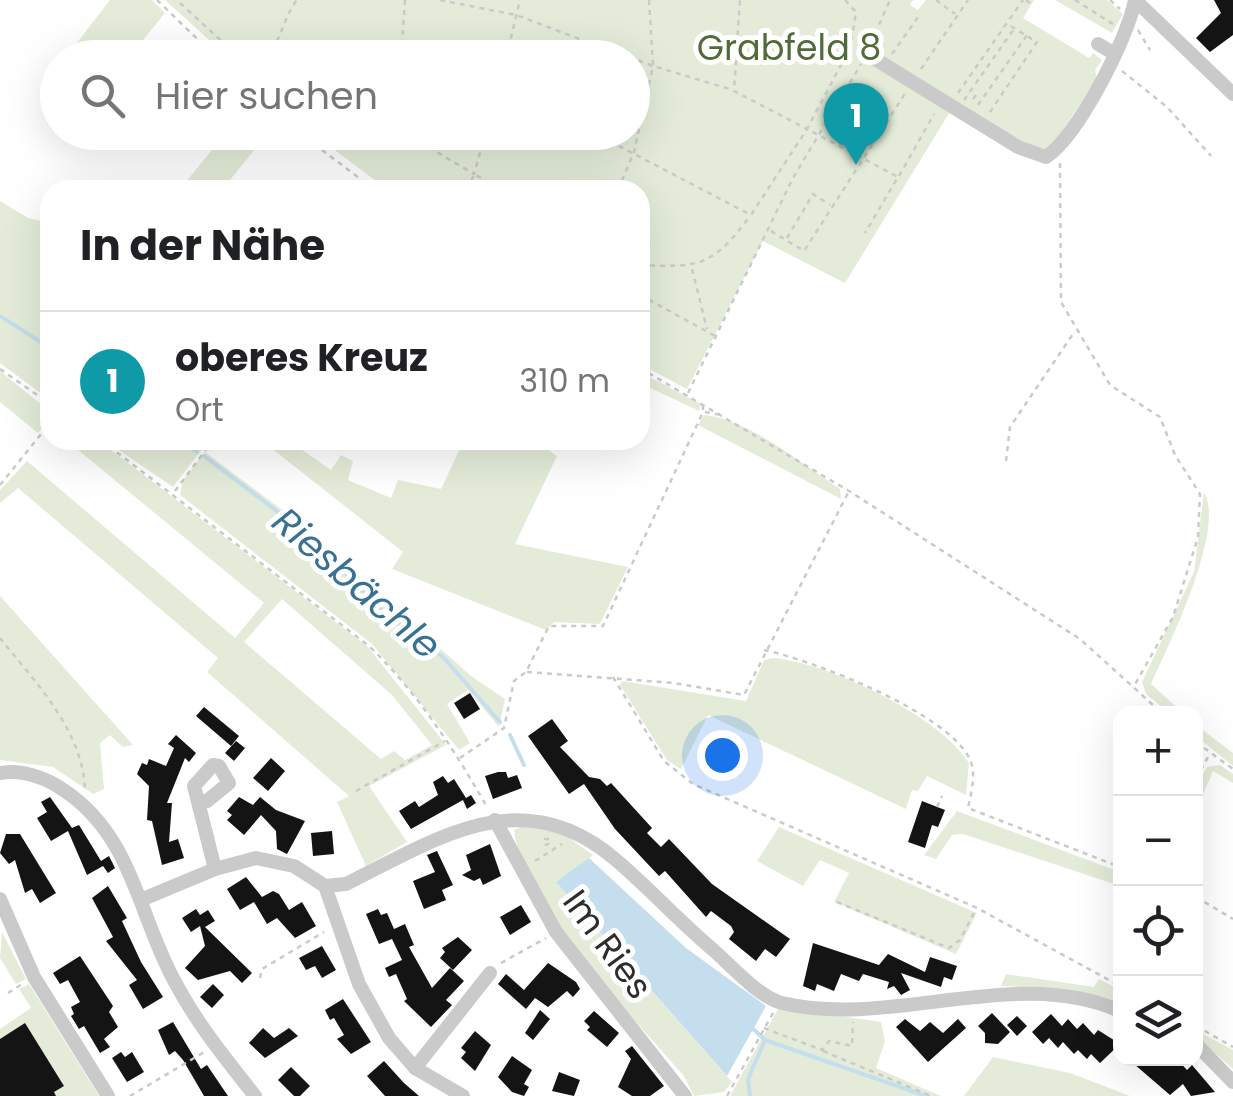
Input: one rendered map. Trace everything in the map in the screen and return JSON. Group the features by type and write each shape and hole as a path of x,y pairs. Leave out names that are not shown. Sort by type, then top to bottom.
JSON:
{"street":[{"path":"867,54 969,107 1032,154 1046,156 1061,147 1113,59 1132,19 1135,0"},
{"path":"1135,0 1233,94"},
{"path":"1098,44 1113,59"},
{"path":"0,773 12,771 51,781 86,805 120,849 172,978 216,1046 255,1096"},
{"path":"198,801 197,810 215,868"},
{"path":"143,899 215,868 256,858 294,866 325,886 346,884 429,842 495,820 547,821 578,833 614,858 699,938 779,1003 854,1009 1031,996 1113,1010"},
{"name":"Im Ries","path":"495,820 556,932 685,1096"},
{"path":"325,886 359,984 389,1038 415,1068 463,1096"},
{"path":"0,899 34,977 108,1096"},
{"path":"415,1068 490,973"},
{"path":"1203,1051 1233,1082"}],"path":[{"path":"156,0 198,40"},
{"path":"278,40 282,20 297,0"},
{"path":"402,40 406,0"},
{"path":"440,0 516,16 582,40"},
{"path":"510,40 520,0"},
{"path":"649,0 654,66 650,83"},
{"path":"734,91 740,0"},
{"path":"650,266 692,268 729,246 807,130 851,46 856,12 845,0"},
{"path":"687,394 769,229 867,54 890,0"},
{"path":"936,0 958,16"},
{"path":"769,229 804,251 968,0"},
{"path":"969,107 1007,24 1025,0 1031,4"},
{"path":"1075,0 1111,22"},
{"path":"180,1 221,40"},
{"path":"885,64 918,17"},
{"path":"1132,19 1150,50"},
{"path":"969,107 1038,42 1007,24"},
{"path":"969,107 1015,28"},
{"path":"969,107 1027,35"},
{"path":"851,46 867,54"},
{"path":"1113,59 1167,106 1211,156"},
{"path":"650,65 734,91 898,177"},
{"path":"969,107 978,92"},
{"path":"969,107 973,99"},
{"path":"865,234 934,116 931,101"},
{"path":"845,135 839,125 847,113 859,122 883,126"},
{"path":"854,134 859,122"},
{"path":"845,135 854,134 871,144"},
{"path":"840,146 845,135"},
{"path":"1061,147 1058,290 1076,330 1110,385 1160,417 1174,456 1200,494 1198,538 1173,616 1134,688"},
{"path":"322,150 362,180"},
{"path":"433,150 484,180"},
{"path":"472,180 481,150"},
{"path":"630,150 751,215"},
{"path":"622,180 634,152"},
{"path":"786,240 813,194 831,206"},
{"path":"692,268 708,332"},
{"path":"650,300 717,337"},
{"path":"1006,460 1010,426 1076,330"},
{"path":"0,369 40,397"},
{"path":"650,374 849,491 1080,639 1154,706"},
{"path":"459,758 504,728 514,680 526,672 550,626 602,626 704,412 703,403"},
{"path":"704,412 726,416"},
{"path":"0,485 40,435"},
{"path":"114,450 174,492 394,670 459,758 495,820"},
{"path":"174,492 206,450"},
{"path":"526,672 613,677 744,695 849,491"},
{"path":"0,638 43,692 84,760 86,805"},
{"path":"764,650 836,672 909,708 956,742 966,753 974,774 968,808 1113,864"},
{"path":"613,677 664,761 694,784 977,908 1113,982"},
{"path":"356,791 446,740"},
{"path":"1203,748 1233,769"},
{"path":"1203,767 1210,754"},
{"path":"937,807 942,796"},
{"path":"522,870 578,833"},
{"path":"548,845 551,851"},
{"path":"1203,901 1233,919"},
{"path":"837,902 949,948 960,940 977,908"},
{"path":"260,978 268,964 338,924"},
{"path":"490,973 556,932"},
{"path":"8,994 19,986"},
{"path":"727,1096 779,1003"},
{"path":"822,1050 830,1041 852,1046 854,1009"},
{"path":"764,1028 931,1096"},
{"path":"1203,1030 1233,1047"},
{"path":"130,1096 216,1046"}],"green space":[{"path":"110,0 152,0 165,13 143,40 79,40"},
{"name":"Grabfeld 8","path":"165,0 913,0 910,5 918,10 926,0 1034,0 1023,18 1089,58 1093,53 1102,60 1095,70 1097,79 1051,148 1036,152 956,102 845,283 763,241 687,389 650,369 650,180 375,180 335,150 650,150 650,40 209,40"},
{"path":"1055,0 1107,0 1123,14 1112,33"},
{"path":"212,150 254,150 230,180 187,180"},
{"path":"0,201 40,221 40,393 0,363"},
{"path":"0,371 40,404 40,430 38,433 0,402"},
{"path":"650,377 701,404 699,411 650,388"},
{"path":"704,415 739,425 775,444 840,489 841,499 698,425"},
{"path":"78,450 111,450 368,647 446,745 369,786 407,842 366,866 337,802 349,796 207,672 218,658 18,488 0,503 0,490 27,461 235,638 264,603","holes":["282,599 392,695 432,745 405,760 394,751 381,759 244,642"]},
{"path":"119,450 201,450 173,487"},
{"path":"274,450 302,450 331,470 341,455 353,461 348,480 391,498 398,480 441,489 459,450 548,450 557,456 515,544 628,567 600,624 554,622 546,630 392,569 403,552"},
{"path":"205,452 305,527 471,676 505,699 499,727 468,690 447,704 470,743 459,750 372,644 180,495 183,480"},
{"path":"1204,492 1209,509 1202,559 1151,684 1175,706 1161,706 1146,694 1142,682 1194,572"},
{"path":"0,596 133,745 123,747 110,735 100,743 104,789 93,794 53,767 0,760"},
{"path":"773,658 822,669 851,681 934,727 969,763 966,795 927,776 918,791 912,790 906,809 708,715 681,769 667,760 620,685 622,681 746,701 764,660"},
{"path":"1203,730 1233,753 1233,766 1203,742"},
{"path":"1220,765 1233,774 1233,783 1213,771 1203,795 1207,767"},
{"path":"957,811 1113,869 1113,884 963,834 952,835 936,859 924,855"},
{"path":"523,826 564,834 593,855 557,883 732,1082 724,1092 694,1096 684,1076 584,960 538,893 522,860 514,830"},
{"path":"779,827 977,913 956,954 834,902 849,873 820,860 803,886 757,861"},
{"path":"2,932 26,979 16,984 0,958"},
{"path":"1006,974 1094,987 1099,979 1113,986 1113,1001 1042,988 1001,986"},
{"path":"29,984 99,1096 56,1096 54,1092 64,1086 25,1024 0,1039 0,1029 31,1008 19,989"},
{"path":"779,1007 881,1022 885,1041 876,1068 941,1096 730,1096"},
{"path":"1203,1034 1233,1050 1233,1069 1203,1042"},
{"path":"993,1057 1070,1073 1130,1096 964,1096"}],"water":[{"path":"589,858 686,948 766,1006 727,1076 556,882"}],"building":[{"path":"1214,0 1233,0 1233,35 1210,52 1196,38 1221,13"},
{"path":"470,693 480,709 464,719 454,703"},
{"path":"204,707 239,736 231,746 196,716"},
{"path":"552,719 568,741 560,747 589,777 600,779 607,786 611,783 652,828 647,833 661,847 669,839 712,884 790,939 776,957 765,949 756,961 729,939 734,932 731,926 711,911 706,917 665,871 659,876 615,829 584,784 569,794 528,736"},
{"path":"176,735 196,753 189,762 185,758 167,803 172,803 169,842 178,839 184,858 162,865 152,821 147,820 149,786 137,774 149,759 166,766 174,748 168,744"},
{"path":"236,741 245,748 234,761 225,753"},
{"path":"271,758 285,771 268,791 253,778"},
{"path":"506,772 508,778 517,775 522,788 493,799 485,776"},
{"path":"443,776 448,783 454,779 466,798 471,795 476,803 467,809 463,800 411,829 399,811 415,801 419,807 438,795 433,782"},
{"path":"50,797 72,828 79,825 101,861 109,856 115,868 108,873 103,866 87,875 68,831 51,841 37,818 47,812 41,802"},
{"path":"239,797 253,805 260,797 276,810 305,821 287,854 277,849 276,831 261,815 244,835 227,820 232,815 227,811"},
{"path":"922,801 945,810 938,827 932,825 925,848 908,842"},
{"path":"332,831 334,854 313,856 311,833"},
{"path":"6,834 20,834 56,893 40,903 32,889 25,893 15,860 9,864 0,853"},
{"path":"490,844 501,876 483,885 480,878 474,881 462,875 471,870 466,855"},
{"path":"437,851 453,885 442,890 446,900 424,909 413,881 435,872 427,855"},
{"path":"246,877 262,897 273,891 279,894 289,910 302,902 316,926 295,938 277,918 267,924 254,902 240,910 227,889"},
{"path":"108,886 127,918 122,921 141,962 163,997 143,1009 129,985 137,980 106,941 113,937 92,898"},
{"path":"521,905 531,922 510,935 500,917"},
{"path":"196,909 200,915 208,910 215,921 205,927 252,973 242,983 230,971 198,980 185,968 205,946 200,926 191,932 182,918"},
{"path":"378,909 381,915 387,913 394,929 405,924 414,945 409,947 432,988 450,968 464,981 446,1000 452,1005 431,1027 404,1001 407,999 396,974 389,977 385,968 402,960 392,939 379,944 366,914"},
{"path":"458,937 472,950 453,970 440,958 445,952 442,948"},
{"path":"813,943 879,965 888,954 925,972 930,957 957,966 952,980 944,977 941,987 901,973 910,990 901,995 894,986 887,989 889,982 863,974 859,981 841,974 834,991 817,984 815,991 803,986"},
{"path":"322,946 336,970 322,978 315,966 306,970 299,958"},
{"path":"80,956 113,1006 109,1012 118,1027 104,1039 110,1047 100,1053 84,1026 79,1029 71,1016 71,1007 80,1002 68,980 60,984 53,973"},
{"path":"548,963 576,982 580,989 573,997 567,991 548,1007 535,998 526,1009 498,984 506,974 524,990"},
{"path":"213,984 224,995 212,1008 200,997"},
{"path":"343,999 371,1042 351,1054 337,1039 344,1035 325,1010"},
{"path":"540,1010 550,1019 533,1040 525,1033"},
{"path":"594,1011 619,1033 607,1047 587,1030 590,1027 584,1021"},
{"path":"992,1013 1010,1032 998,1044 985,1043 985,1033 978,1026"},
{"path":"1051,1014 1062,1026 1068,1019 1077,1029 1083,1023 1094,1035 1098,1030 1113,1040 1113,1051 1100,1063 1091,1054 1087,1059 1078,1050 1074,1054 1063,1042 1058,1048 1049,1038 1043,1044 1032,1032"},
{"path":"1017,1016 1027,1026 1017,1036 1007,1025"},
{"path":"905,1019 920,1031 930,1022 943,1033 958,1019 966,1028 928,1062 896,1027"},
{"path":"173,1022 201,1069 207,1065 228,1096 204,1096 183,1060 175,1051 169,1055 158,1030"},
{"path":"25,1023 64,1086 54,1092 56,1096 0,1096 0,1039"},
{"path":"263,1028 274,1038 289,1028 298,1036 265,1058 249,1043"},
{"path":"475,1031 491,1045 475,1071 461,1058 466,1052 461,1048"},
{"path":"632,1046 664,1086 650,1096 632,1096 618,1087 631,1059 625,1051"},
{"path":"121,1052 125,1057 132,1052 144,1072 127,1082 112,1058"},
{"path":"512,1056 532,1070 524,1084 529,1087 524,1096 512,1092 498,1077"},
{"path":"384,1061 419,1096 385,1096 367,1076"},
{"path":"1136,1066 1183,1066 1187,1070 1193,1066 1215,1092 1191,1096 1183,1084 1170,1095"},
{"path":"291,1067 310,1086 300,1096 294,1096 278,1080"},
{"path":"559,1072 580,1080 574,1096 552,1091"}],"waterway":[{"name":"Riesbächle","path":"0,316 40,342"},
{"name":"Riesbächle","path":"204,456 307,534 382,611 443,657 500,722"},
{"name":"Riesbächle","path":"510,735 524,765"},
{"name":"Riesbächle","path":"751,1027 765,1040 926,1096"},
{"name":"Riesbächle","path":"750,1096 748,1079 765,1040"}],"place":[{"name":"oberes Kreuz","path":"856,165"}]}
